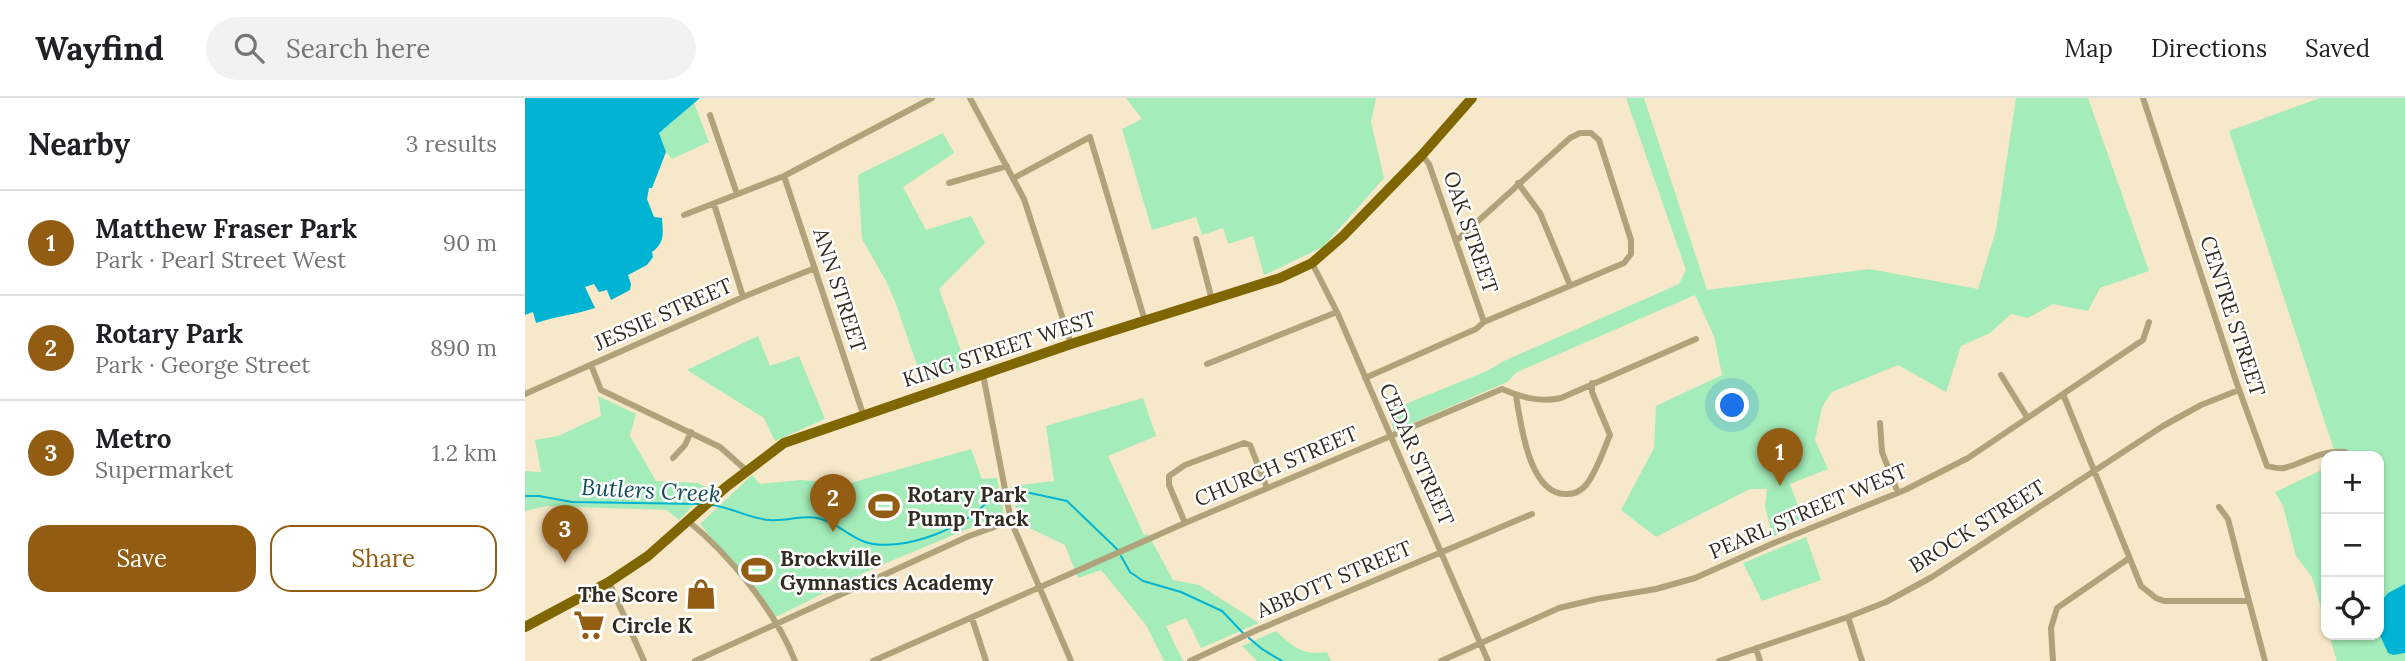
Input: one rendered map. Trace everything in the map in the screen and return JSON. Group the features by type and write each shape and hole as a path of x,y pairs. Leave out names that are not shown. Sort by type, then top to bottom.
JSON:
{"main road":[{"name":"KING STREET WEST","path":"525,627 609,582 648,556 746,470 784,443 1071,344 1280,278 1312,263 1343,236 1422,155 1472,98"}],"street":[{"path":"684,215 784,176 932,98"},
{"path":"970,98 1014,178 1031,219 1071,344"},
{"name":"CENTRE STREET","path":"2143,98 2239,390 2267,466 2282,469 2321,454"},
{"path":"710,115 737,194"},
{"path":"1365,378 1476,329 1484,322 1624,263 1631,254 1631,240 1599,140 1591,133 1580,133 1570,138 1456,241"},
{"path":"1014,178 1090,136 1145,321"},
{"name":"OAK STREET","path":"1422,155 1429,164 1484,322"},
{"path":"949,183 1007,166"},
{"name":"ANN STREET","path":"784,176 863,414"},
{"path":"1518,183 1540,213 1570,285"},
{"path":"714,204 743,297"},
{"path":"1196,239 1212,300"},
{"name":"CEDAR STREET","path":"1312,263 1337,312 1488,661"},
{"name":"JESSIE STREET","path":"525,394 815,268"},
{"path":"1207,364 1337,312"},
{"name":"PEARL STREET WEST","path":"1441,661 1559,608 1656,589 1695,578 1774,542 1898,493 1968,458 2143,340 2150,322"},
{"name":"CHURCH STREET","path":"873,661 1185,523 1502,389 1516,396 1546,401 1560,398 1696,339"},
{"path":"591,365 601,390 720,447 746,470"},
{"path":"982,374 1011,521 1071,661"},
{"path":"2001,375 2027,418"},
{"path":"1516,396 1523,437 1537,476 1553,492 1574,494 1585,487 1610,435 1592,392 1592,383"},
{"name":"BROCK STREET","path":"1719,661 1886,602 1933,577 2163,426 2201,405 2239,390"},
{"path":"2063,394 2141,586 2164,601 2249,601"},
{"path":"1880,424 1882,452 1898,493"},
{"path":"673,458 685,445 691,432"},
{"path":"1185,523 1169,476 1185,465 1244,443 1250,445 1267,488"},
{"path":"2219,508 2228,519 2265,661"},
{"name":"ABBOTT STREET","path":"1190,661 1532,514"},
{"path":"695,661 969,536 1011,521"},
{"path":"688,522 729,558 776,624 795,661"},
{"path":"2053,661 2051,628 2057,608 2128,558"},
{"path":"609,582 644,661"},
{"path":"1848,617 1862,661"},
{"path":"972,618 986,661"},
{"path":"1756,648 1761,661"}],"green space":[{"path":"1126,98 1376,98 1371,122 1384,178 1323,247 1264,275 1253,236 1228,244 1223,228 1202,235 1196,217 1152,230 1122,129 1142,119"},
{"path":"1626,98 1644,98 1707,290 1869,269 1978,289 1996,230 2016,98 2088,98 2149,271 2100,288 2088,311 2053,304 2028,318 2011,314 1990,333 1961,346 1946,392 1898,365 1832,392 1822,407 1815,440 1828,469 1790,484 1804,522 1773,537 1765,507 1767,489 1750,489 1656,537 1621,510 1654,448 1656,406 1722,375 1714,336 1695,295 1517,372 1507,382 1394,431 1388,411 1487,371 1679,284 1686,270"},
{"path":"2320,98 2405,98 2405,661 2337,661 2331,640 2384,640 2384,451 2334,451 2229,131"},
{"path":"694,103 709,142 672,159 666,152 659,133"},
{"path":"943,133 954,153 903,187 926,230 971,216 985,243 939,289 967,368 923,383 896,304 862,239 858,175"},
{"path":"758,336 770,366 799,356 825,419 775,441 764,418 687,370"},
{"path":"598,396 636,414 630,436 656,481 698,483 710,489 679,520 667,510 547,506 525,511 525,471 541,472 535,440 558,436 601,416"},
{"path":"1143,398 1156,436 1108,456 1144,535 1148,534 1173,580 1199,585 1259,623 1201,648 1186,618 1166,626 1183,661 1164,661 1146,625 1101,570 1078,578 1065,545 1019,523 1011,486 1054,481 1046,426"},
{"path":"971,449 982,479 997,478 1004,514 872,569 776,617 700,524 752,475 760,484 801,480 847,484"},
{"path":"2321,470 2321,607 2312,577 2296,556 2283,506 2275,492"},
{"path":"1806,537 1821,580 1762,601 1743,563"},
{"path":"1276,631 1299,649 1311,653 1327,652 1331,661 1257,661 1242,646"}],"water":[{"path":"525,98 700,98 659,133 666,152 652,188 649,188 647,199 654,217 662,218 662,237 647,265 628,275 630,290 611,300 607,290 599,292 594,284 585,287 595,308 536,323 533,312 525,315"},
{"path":"2405,584 2405,653 2388,653 2382,640 2384,598"}],"waterway":[{"name":"Butlers Creek","path":"711,505 769,520 817,518 830,522 865,542 880,545 916,541 934,535 969,518 992,496 1021,491 1067,501 1119,551"},
{"name":"Butlers Creek","path":"525,496 572,502 699,504"},
{"name":"Butlers Creek","path":"1121,556 1130,572 1143,581 1181,592 1222,611 1244,634"},
{"name":"Butlers Creek","path":"1249,638 1282,661"}],"place":[{"name":"Matthew Fraser Park","path":"1780,486"},
{"name":"Rotary Park Pump Track","path":"884,506"},
{"name":"Rotary Park","path":"833,532"},
{"name":"Metro","path":"565,563"},
{"name":"Brockville Gymnastics Academy","path":"757,570"},
{"name":"The Score","path":"701,594"},
{"name":"Circle K","path":"589,625"}]}
